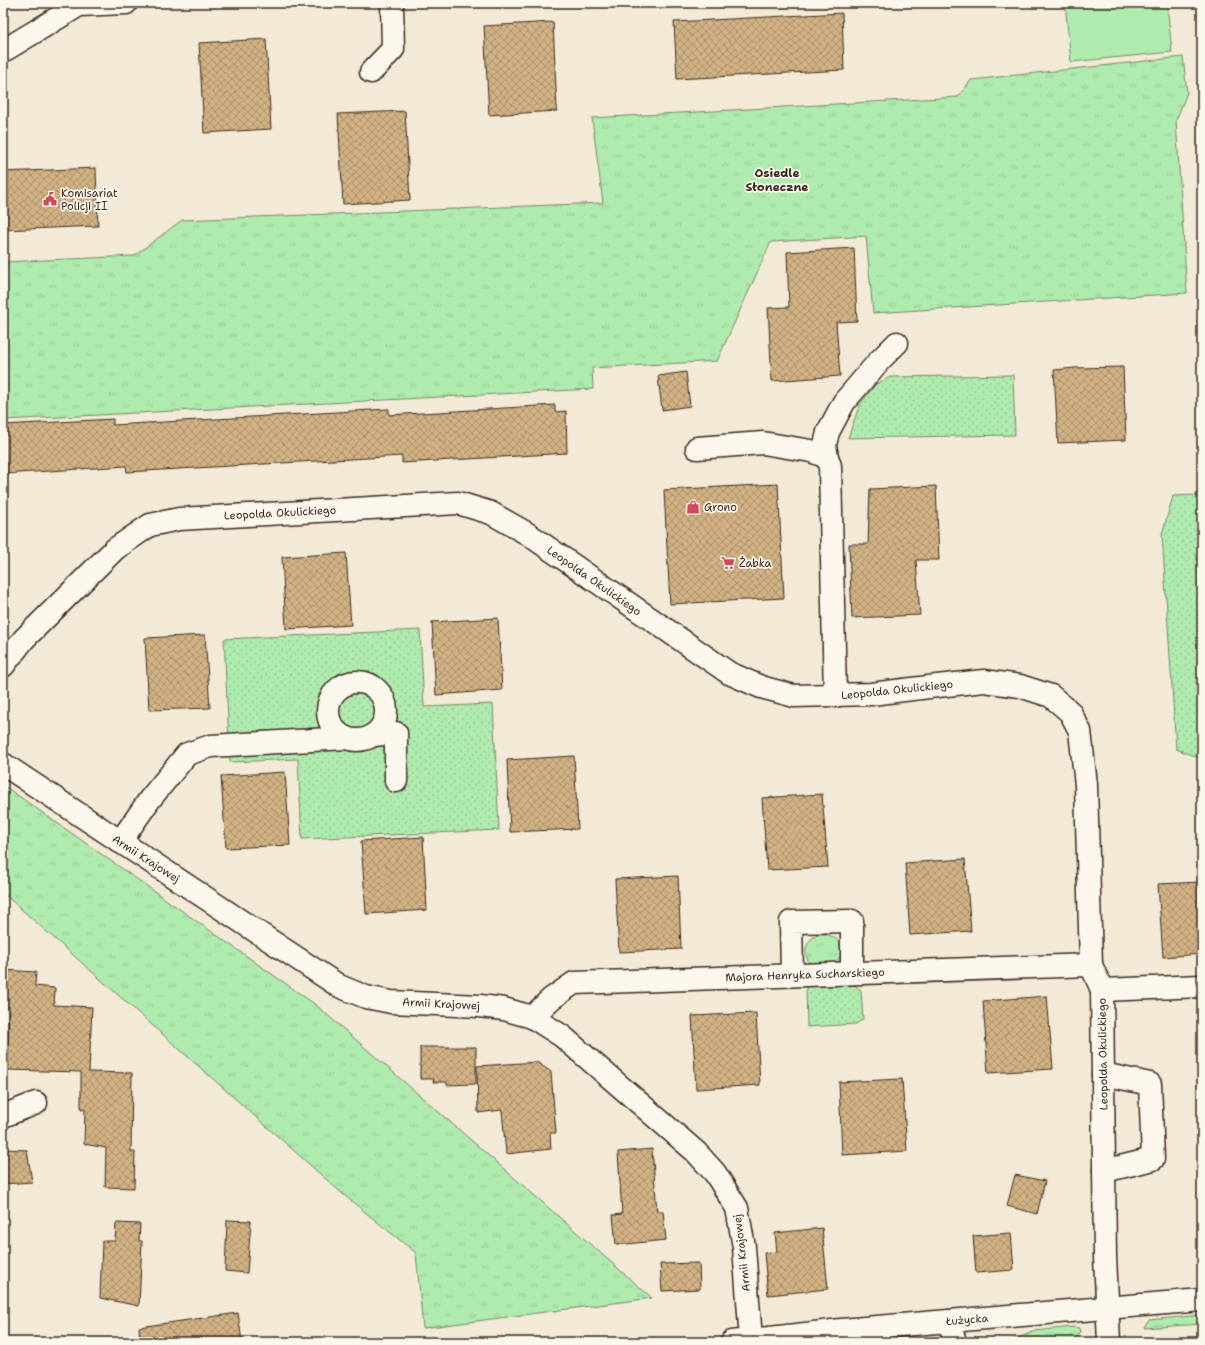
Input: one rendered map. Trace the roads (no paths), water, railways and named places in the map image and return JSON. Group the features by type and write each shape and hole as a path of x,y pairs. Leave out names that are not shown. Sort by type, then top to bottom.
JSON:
{"street":[{"path":"3,51 78,4 126,3"},
{"path":"371,72 393,49 392,3"},
{"path":"835,696 830,466 825,445 828,432 844,402 896,343"},
{"path":"697,448 763,442 811,451 827,457"},
{"name":"Leopolda Okulickiego","path":"3,666 24,638 115,549 150,525 179,519 458,503 491,513 528,534 729,673 761,687 794,696 835,696 871,694 984,681 1020,686 1051,696 1070,712 1080,731 1086,785 1091,965 1102,990 1105,1257 1109,1342"},
{"path":"120,842 150,799 187,754 211,746 346,738 356,740 365,739 373,735 380,729 384,721 386,711 385,702 381,694 374,687 366,683 356,682 346,684 338,689 328,706 328,716 332,725 338,733 346,738"},
{"path":"373,735 396,733 396,781"},
{"name":"Armii Krajowej","path":"3,764 339,986 366,997 390,1002 480,1006 504,1009 532,1017 568,1041 696,1152 715,1173 737,1208 744,1247 741,1341"},
{"path":"792,975 791,922 852,921 852,973"},
{"name":"Majora Henryka Sucharskiego","path":"532,1017 551,999 574,983 1091,965"},
{"path":"1102,990 1202,986"},
{"path":"1103,1074 1150,1084 1153,1159 1104,1171"},
{"path":"3,1116 36,1103"},
{"name":"Łużycka","path":"741,1341 949,1321 1202,1300"},
{"path":"949,1321 955,1342"}],"place":[{"name":"Komisariat Policji II","path":"50,199"},
{"name":"Grono","path":"693,507"},
{"name":"Żabka","path":"728,563"}],"district":[{"name":"Osiedle Słoneczne","path":"777,180"}]}
